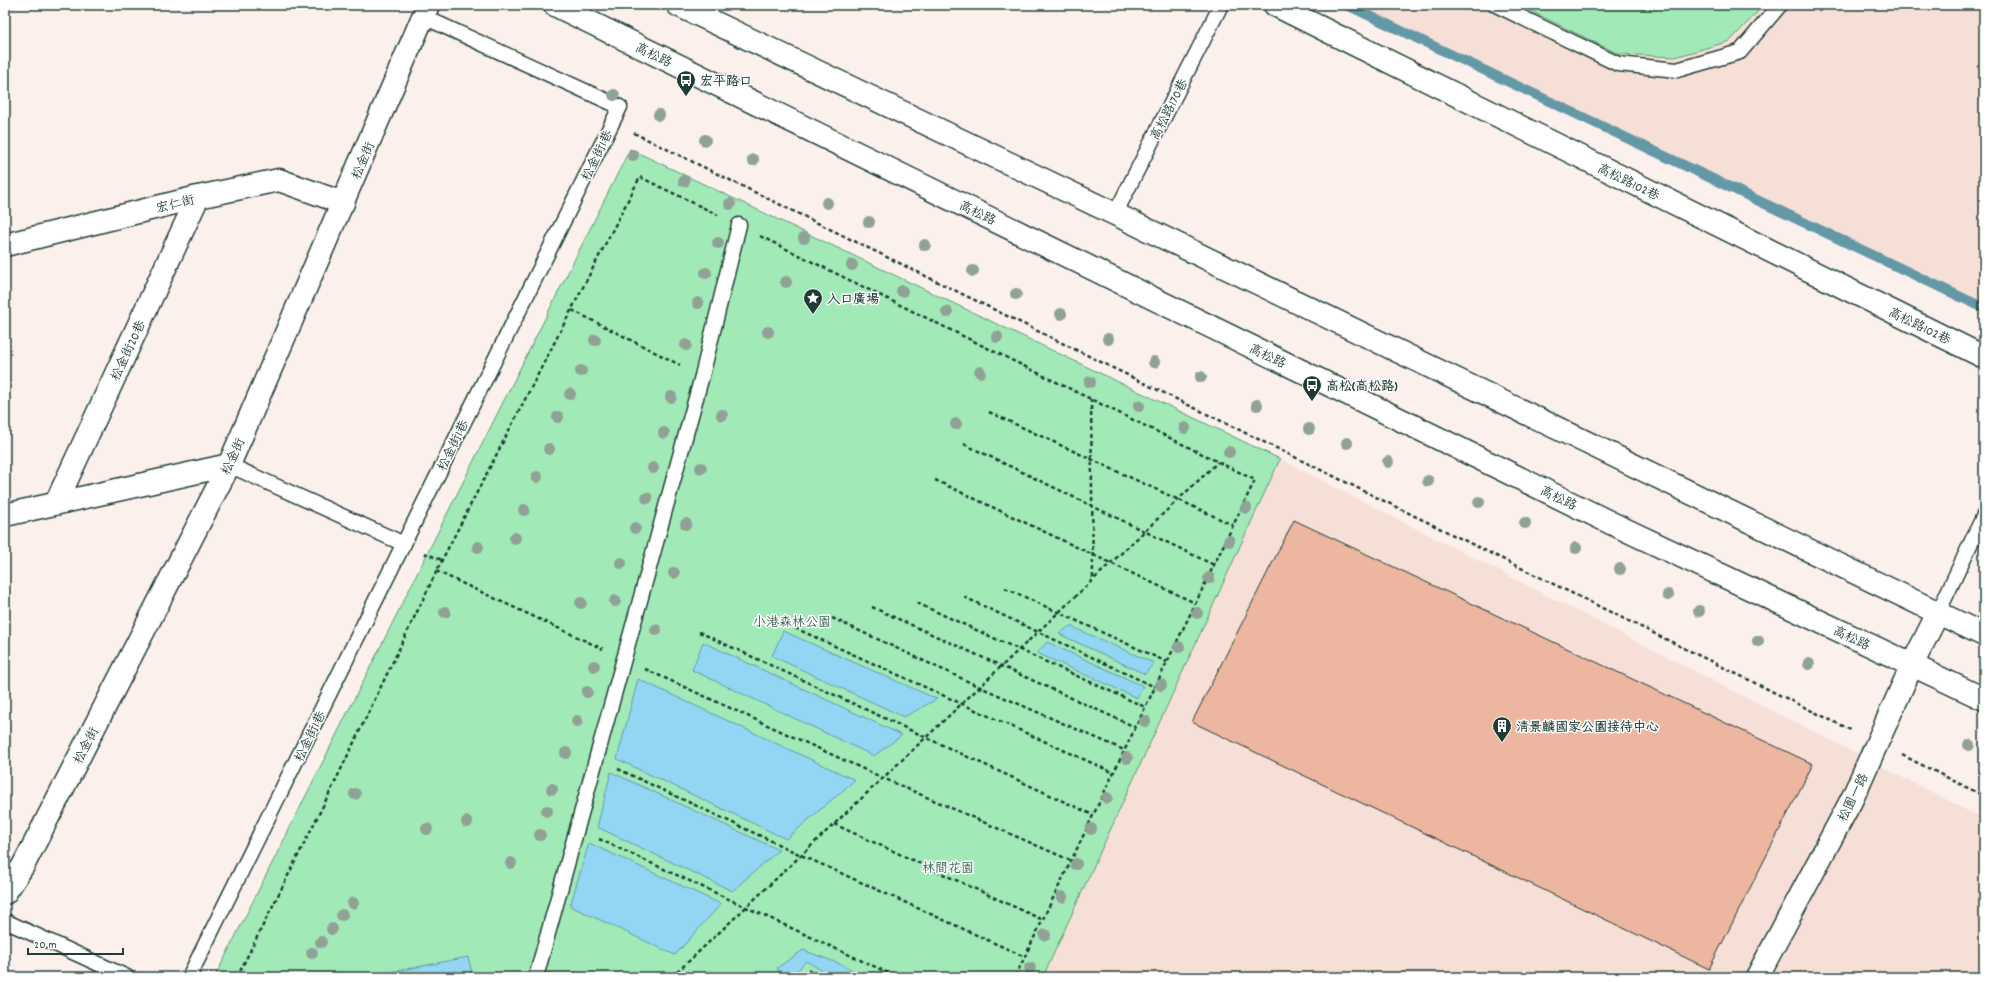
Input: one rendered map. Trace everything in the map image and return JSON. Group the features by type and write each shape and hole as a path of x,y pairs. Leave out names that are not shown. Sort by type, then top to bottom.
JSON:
{"street":[{"name":"高松路","path":"555,5 1611,523 1984,699"},
{"path":"678,5 1115,214 1984,635"},
{"name":"高松路102巷","path":"1275,5 1984,357"},
{"name":"松金街","path":"5,893 23,866 229,465 426,11"},
{"name":"宏仁街","path":"5,245 198,197 279,180 343,203"},
{"name":"松金街20巷","path":"56,503 198,197"},
{"path":"5,515 229,465"},
{"name":"松園一路","path":"1757,977 1852,799 1912,665 1938,613"}],"lane":[{"name":"高松路170巷","path":"1115,214 1221,5"},
{"path":"1496,5 1618,64 1677,70 1740,52 1780,5"},
{"name":"松金街1巷","path":"189,977 620,107 426,11"},
{"path":"536,977 702,376 739,225"},
{"path":"229,465 404,544"},
{"path":"1938,613 1984,515"},
{"path":"5,922 127,977"}],"path":[{"path":"629,130 1984,796"},
{"path":"237,977 336,779 436,571 640,176 1255,480 1015,977"},
{"path":"572,310 702,376"},
{"path":"1091,400 1093,581"},
{"path":"989,412 1233,525"},
{"path":"964,444 1145,530 1214,565"},
{"path":"672,977 1218,462"},
{"path":"935,480 1195,603"},
{"path":"436,571 883,778 1072,861"},
{"path":"1005,588 1167,662"},
{"path":"964,597 1155,687"},
{"path":"917,603 1145,707"},
{"path":"872,607 1135,728"},
{"path":"832,618 980,687 1124,750"},
{"path":"795,628 1114,773"},
{"path":"699,632 1094,815"},
{"path":"596,758 801,855 1025,957"},
{"path":"834,824 1043,920"},
{"path":"577,829 897,977"},
{"path":"803,977 812,967"}],"shaded area":[{"path":"1349,5 1984,5 1984,314"},
{"path":"1280,459 1984,819 1984,977 1043,977"}],"green space":[{"path":"1518,5 1764,5 1730,41 1675,57 1619,54"},
{"name":"小港森林公園","path":"630,149 1280,459 1043,977 215,977"}],"water":[{"path":"1070,626 1154,663 1145,674 1059,634"},
{"path":"783,631 937,699 904,717 772,656"},
{"path":"703,642 902,735 874,756 692,670"},
{"path":"1047,642 1143,686 1137,698 1037,653"},
{"path":"638,679 855,780 786,839 617,759"},
{"path":"611,772 779,850 732,891 597,827"},
{"path":"589,843 721,904 675,955 570,906"},
{"path":"803,950 843,965 862,975 860,977 818,977 821,970 806,961 792,977 781,975 777,968"},
{"path":"468,957 472,973 458,977 378,977 381,974"}],"building":[{"name":"清景麟國家公園接待中心","path":"1294,520 1813,764 1709,969 1192,722"}],"waterway":[{"path":"1347,5 1984,308"}],"place":[{"name":"宏平路口","path":"686,97"},
{"name":"入口廣場","path":"813,315"},
{"name":"高松(高松路)","path":"1312,402"},
{"name":"清景麟國家公園接待中心","path":"1502,743"}],"park label":[{"name":"林間花園","path":"948,867"}]}
